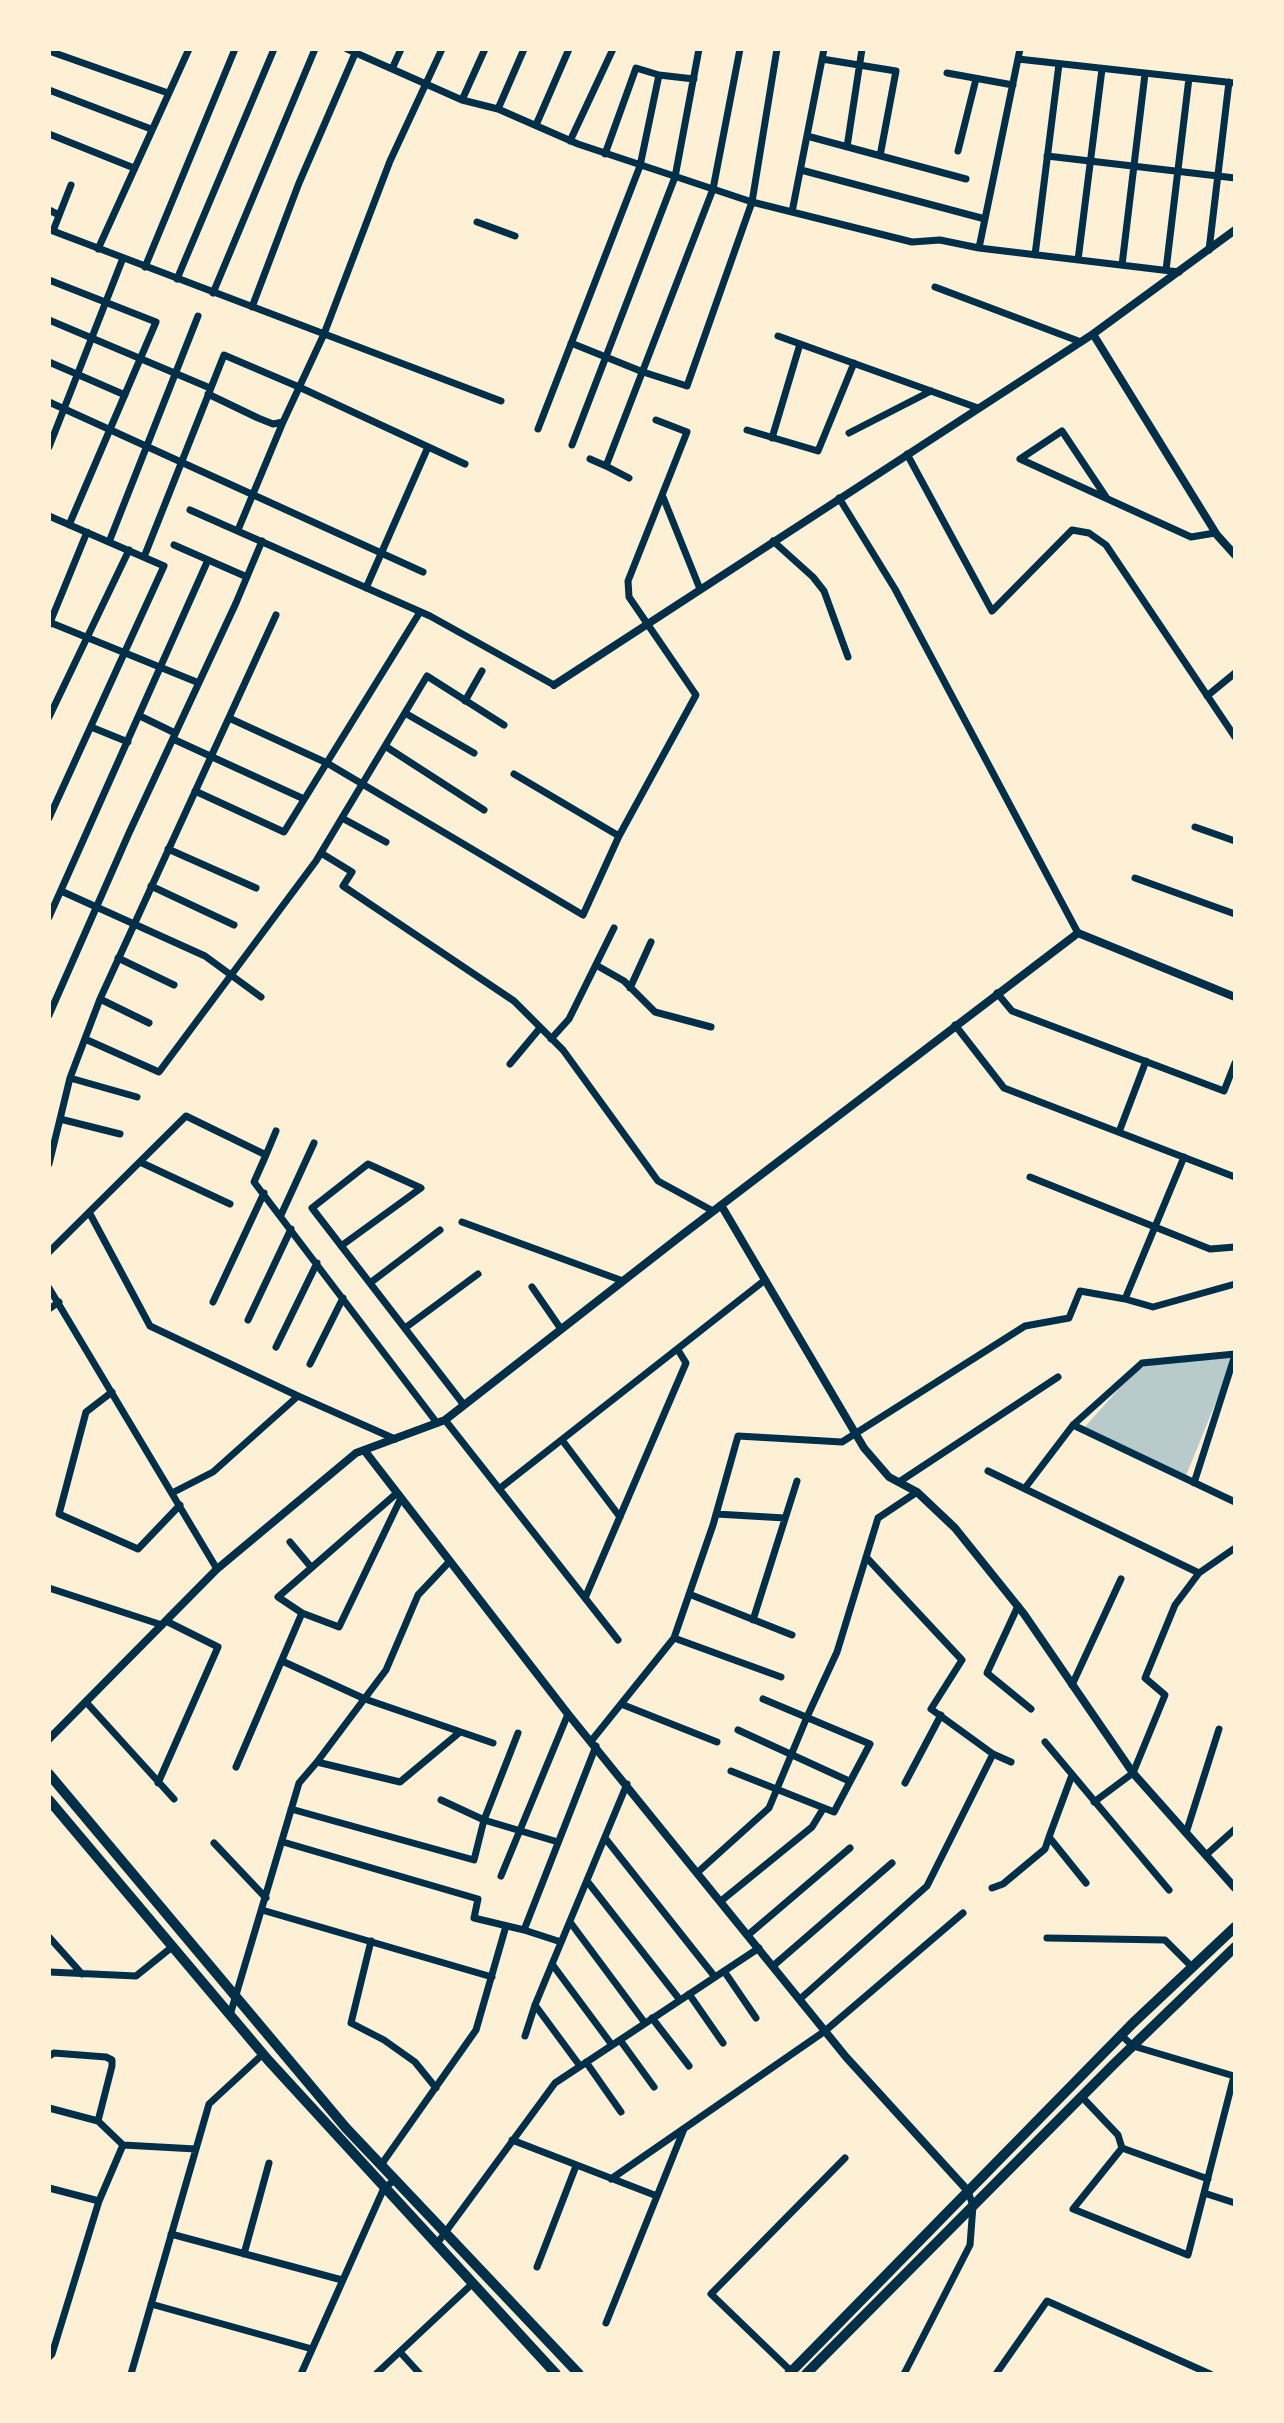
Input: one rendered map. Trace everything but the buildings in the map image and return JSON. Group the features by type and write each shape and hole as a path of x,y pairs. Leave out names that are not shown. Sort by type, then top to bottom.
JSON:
{"main road":[{"path":"49,1774 346,2128 579,2374"},
{"path":"49,1800 263,2054 436,2245 555,2373 566,2361"},
{"path":"792,2373 1121,2035 1235,1927"},
{"path":"806,2374 1133,2046 1235,1948"}],"street":[{"path":"97,248 189,49"},
{"path":"145,267 235,49"},
{"path":"177,279 274,49"},
{"path":"213,293 315,49"},
{"path":"347,49 462,100 498,109 570,141 752,202 912,242 940,240 979,248 1179,272"},
{"path":"392,69 401,49"},
{"path":"238,530 283,422 324,334 390,162 442,49"},
{"path":"462,100 485,49"},
{"path":"498,109 524,49"},
{"path":"536,125 569,49"},
{"path":"570,141 613,49"},
{"path":"572,445 675,177 699,49"},
{"path":"606,466 713,189 740,49"},
{"path":"571,343 643,372 687,386 752,202 777,49"},
{"path":"792,212 824,49"},
{"path":"847,147 862,49"},
{"path":"979,248 1020,49"},
{"path":"49,51 167,93"},
{"path":"252,307 299,183 356,51"},
{"path":"822,59 896,71 880,156"},
{"path":"1018,60 1232,83 1209,250"},
{"path":"1035,255 1059,64"},
{"path":"605,154 636,68 659,75 694,79"},
{"path":"1078,260 1102,69"},
{"path":"947,73 1013,85"},
{"path":"1122,265 1144,74"},
{"path":"538,429 640,166 659,75"},
{"path":"1166,270 1189,78"},
{"path":"958,151 976,79"},
{"path":"49,90 151,129"},
{"path":"49,134 134,168"},
{"path":"807,136 966,179"},
{"path":"1047,156 1235,178"},
{"path":"801,170 985,219"},
{"path":"71,185 53,231 501,401"},
{"path":"49,210 60,215"},
{"path":"477,222 515,236"},
{"path":"190,510 420,612 554,685 1093,334 1235,230"},
{"path":"49,446 122,258"},
{"path":"49,280 156,322 69,525"},
{"path":"935,287 1081,342"},
{"path":"109,542 198,316"},
{"path":"49,320 175,373 257,418 273,424 283,422"},
{"path":"1093,334 1215,533 1235,555"},
{"path":"778,336 978,408"},
{"path":"772,438 800,344"},
{"path":"144,556 224,355 465,464"},
{"path":"49,362 125,395"},
{"path":"747,430 818,451 854,362"},
{"path":"849,433 931,391"},
{"path":"49,402 423,572"},
{"path":"229,718 327,762 583,915 620,836 696,695 629,597 628,581 687,432 656,420"},
{"path":"1107,498 1062,431 1020,459 1191,537 1215,533"},
{"path":"366,588 428,447"},
{"path":"907,454 992,611 1072,530 1089,533 1106,545 1235,737"},
{"path":"590,459 629,478"},
{"path":"663,497 700,589"},
{"path":"839,498 894,589 1078,933 1235,997"},
{"path":"49,818 164,566 50,519"},
{"path":"87,533 49,623 199,683"},
{"path":"49,1015 262,541"},
{"path":"774,541 813,577 824,591 848,657"},
{"path":"174,545 247,576"},
{"path":"49,717 129,550"},
{"path":"49,917 208,560"},
{"path":"195,792 284,832 420,612"},
{"path":"49,1164 70,1078 100,999 276,615"},
{"path":"465,701 482,671"},
{"path":"1207,696 1235,673"},
{"path":"85,1039 159,1072 321,853 427,676 503,725"},
{"path":"405,713 474,753"},
{"path":"140,716 211,757 304,799"},
{"path":"91,727 128,742"},
{"path":"385,746 484,810"},
{"path":"514,774 620,836"},
{"path":"342,818 386,842"},
{"path":"1195,827 1235,841"},
{"path":"168,849 256,888"},
{"path":"321,853 352,872 343,886 514,1001 563,1050 658,1181 713,1211"},
{"path":"1135,878 1235,915"},
{"path":"151,886 234,925"},
{"path":"61,891 205,956 261,997"},
{"path":"551,1039 569,1019 614,928"},
{"path":"49,1739 218,1569 356,1453 441,1421 464,1405 1078,933"},
{"path":"631,988 651,942"},
{"path":"118,958 174,985"},
{"path":"596,964 624,981 655,1012 711,1027"},
{"path":"997,993 1012,1011 1224,1091 1235,1063"},
{"path":"100,999 149,1023"},
{"path":"956,1025 1004,1088 1235,1177"},
{"path":"510,1064 541,1028"},
{"path":"1119,1132 1146,1061"},
{"path":"70,1078 137,1097"},
{"path":"49,1252 186,1116 266,1156"},
{"path":"60,1119 120,1134"},
{"path":"276,1131 254,1182 343,1298 618,1640"},
{"path":"281,1215 314,1143"},
{"path":"1125,1299 1184,1157"},
{"path":"140,1162 230,1205"},
{"path":"341,1247 421,1188 368,1164 312,1208 341,1247 464,1405"},
{"path":"1030,1177 1210,1249 1235,1247"},
{"path":"213,1302 264,1193"},
{"path":"721,1205 864,1448 889,1477 917,1492 955,1528 1018,1606 1133,1773 1235,1888"},
{"path":"89,1212 150,1326 395,1439"},
{"path":"461,1222 624,1281"},
{"path":"248,1320 291,1229"},
{"path":"370,1283 440,1230"},
{"path":"276,1347 317,1263"},
{"path":"405,1328 478,1274"},
{"path":"499,1489 765,1280"},
{"path":"524,1930 594,1743 621,1704 674,1638 716,1514 738,1436 842,1442 1025,1326 1069,1318 1080,1291 1153,1307 1235,1284"},
{"path":"49,1287 218,1569"},
{"path":"531,1287 561,1329"},
{"path":"310,1364 343,1298"},
{"path":"49,1309 59,1302"},
{"path":"585,1598 686,1363 678,1350"},
{"path":"1025,1488 1073,1425 1142,1363 1235,1355 1195,1483"},
{"path":"899,1482 1059,1377"},
{"path":"112,1392 86,1412 59,1514 138,1549 180,1505"},
{"path":"172,1493 213,1472 298,1396"},
{"path":"1073,1425 1235,1502"},
{"path":"562,1440 620,1517"},
{"path":"364,1450 569,1714 825,2031 968,2191 973,2206 970,2245 904,2374"},
{"path":"988,1471 1199,1573"},
{"path":"753,1619 797,1481"},
{"path":"698,1872 769,1808 837,1652 878,1518 917,1492"},
{"path":"399,1495 339,1627 302,1613 278,1597 311,1567 399,1495"},
{"path":"716,1514 785,1518"},
{"path":"290,1542 311,1567"},
{"path":"1094,1802 1133,1773 1165,1695 1145,1678 1175,1605 1199,1573 1235,1548"},
{"path":"866,1557 962,1660 931,1709 993,1754 1011,1762"},
{"path":"230,2015 299,1783 386,1670 418,1595 450,1561"},
{"path":"1072,1685 1121,1579"},
{"path":"49,1588 164,1623 218,1647 158,1783"},
{"path":"689,1594 792,1635"},
{"path":"1018,1606 988,1673 1031,1709"},
{"path":"236,1767 302,1613"},
{"path":"674,1638 781,1677"},
{"path":"282,1661 365,1699 493,1743"},
{"path":"731,1771 834,1812 870,1744 763,1699"},
{"path":"86,1702 174,1799"},
{"path":"621,1704 717,1742"},
{"path":"501,1876 569,1714"},
{"path":"905,1783 941,1716"},
{"path":"1186,1833 1219,1729"},
{"path":"738,1730 849,1781"},
{"path":"317,1762 400,1782 460,1732"},
{"path":"291,1809 474,1860 484,1820 518,1733"},
{"path":"1045,1742 1169,1890"},
{"path":"800,1999 927,1886 993,1754"},
{"path":"992,1888 1003,1884 1045,1849 1072,1775"},
{"path":"525,2036 535,2005 627,1784"},
{"path":"441,1800 484,1820 558,1842"},
{"path":"721,1901 812,1827 823,1809"},
{"path":"1206,1855 1235,1829"},
{"path":"604,1838 715,1977"},
{"path":"1049,1838 1086,1883"},
{"path":"283,1842 478,1899 474,1918 561,1942"},
{"path":"214,1843 266,1898"},
{"path":"748,1935 850,1848"},
{"path":"773,1966 892,1863"},
{"path":"587,1881 680,2000"},
{"path":"262,1910 492,1977"},
{"path":"611,2179 825,2031 962,1913"},
{"path":"570,1922 649,2021 689,2066"},
{"path":"381,2165 477,2030 506,1926"},
{"path":"49,1937 82,1974"},
{"path":"1047,1938 1166,1940 1192,1967"},
{"path":"371,1941 351,2023 384,2040 415,2062 436,2088"},
{"path":"49,1972 136,1976 172,1947"},
{"path":"436,2245 555,2083 759,1948"},
{"path":"552,1964 612,2045"},
{"path":"724,1971 756,2018"},
{"path":"689,1994 723,2043"},
{"path":"535,2005 621,2112"},
{"path":"1121,2035 1133,2046 1234,2076 1188,2255 1073,2209 1122,2148"},
{"path":"620,2039 654,2087"},
{"path":"49,2056 54,2053 106,2057 111,2060 112,2066 98,2122"},
{"path":"131,2374 209,2105 263,2054"},
{"path":"1082,2097 1118,2135 1122,2148"},
{"path":"49,2108 98,2122 123,2145 196,2149"},
{"path":"606,2323 684,2129"},
{"path":"512,2140 657,2196"},
{"path":"49,2357 99,2201 123,2145"},
{"path":"1122,2148 1208,2179"},
{"path":"792,2373 711,2294 845,2158"},
{"path":"244,2253 269,2162"},
{"path":"537,2267 576,2166"},
{"path":"301,2374 384,2188 395,2180"},
{"path":"49,2188 99,2201"},
{"path":"1204,2193 1235,2203"},
{"path":"171,2234 342,2280"},
{"path":"376,2374 472,2284"},
{"path":"996,2374 1047,2301 1210,2374"},
{"path":"151,2304 312,2348"},
{"path":"400,2352 420,2374"}],"shaded area":[{"path":"1235,1355 1185,1478 1083,1429 1142,1363"}]}
